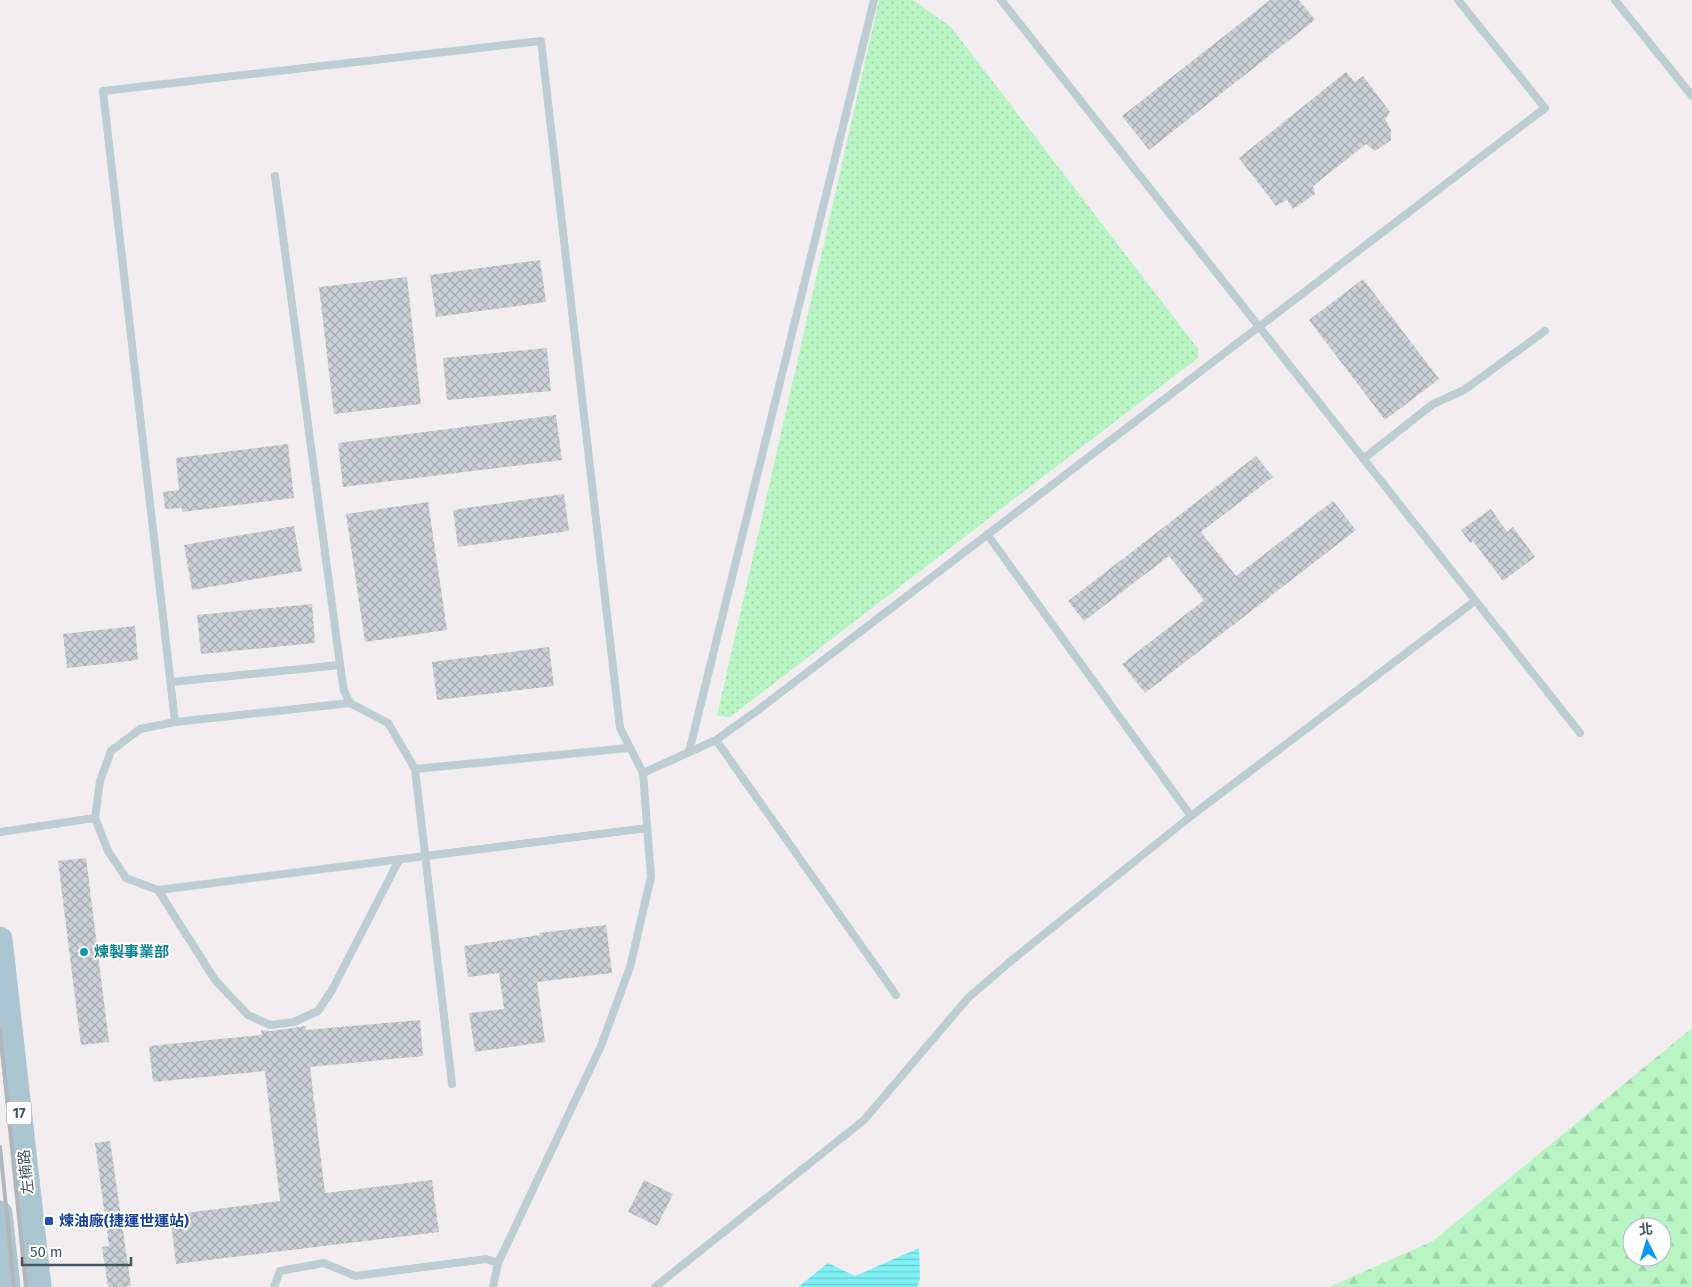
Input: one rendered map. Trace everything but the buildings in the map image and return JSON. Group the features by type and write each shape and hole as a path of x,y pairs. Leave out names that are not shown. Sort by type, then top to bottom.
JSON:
{"main road":[{"name":"左楠路","path":"0,939 39,1287"},
{"path":"0,1213 8,1287"}],"lane":[{"path":"689,752 874,0"},
{"path":"1001,0 1580,733"},
{"path":"643,773 716,740 758,710 1545,108 1458,0"},
{"path":"1615,0 1692,96"},
{"path":"175,722 103,91 541,41 620,728 643,773 651,877 630,967 601,1046 498,1264 493,1287"},
{"path":"275,176 344,691 350,702 388,723 415,769 452,1084"},
{"path":"1363,459 1433,404 1464,390 1545,331"},
{"path":"987,534 1191,816"},
{"path":"655,1287 864,1120 968,998 1019,954 1191,816 1475,601"},
{"path":"171,682 340,665"},
{"path":"350,702 175,722 140,729 111,751 100,781 95,818 108,850 126,878 158,890 647,828"},
{"path":"716,740 896,995"},
{"path":"415,769 629,748"},
{"path":"0,832 95,818"},
{"path":"158,890 215,980 248,1015 270,1025 294,1022 318,1011 332,990 399,860"},
{"path":"274,1287 280,1271 324,1263 355,1276 486,1258 498,1264"}],"green space":[{"path":"879,0 913,0 951,27 1198,349 1198,358 730,717 717,716"},
{"path":"1692,1028 1692,1287 1329,1287 1433,1241"}],"water":[{"path":"919,1248 920,1280 917,1287 798,1287 828,1263 855,1276"}],"railway":[{"path":"0,1029 26,1287"},
{"path":"0,1147 14,1287"}],"place":[{"name":"煉製事業部","path":"84,952"},
{"name":"煉油廠(捷運世運站)","path":"49,1221"}]}
